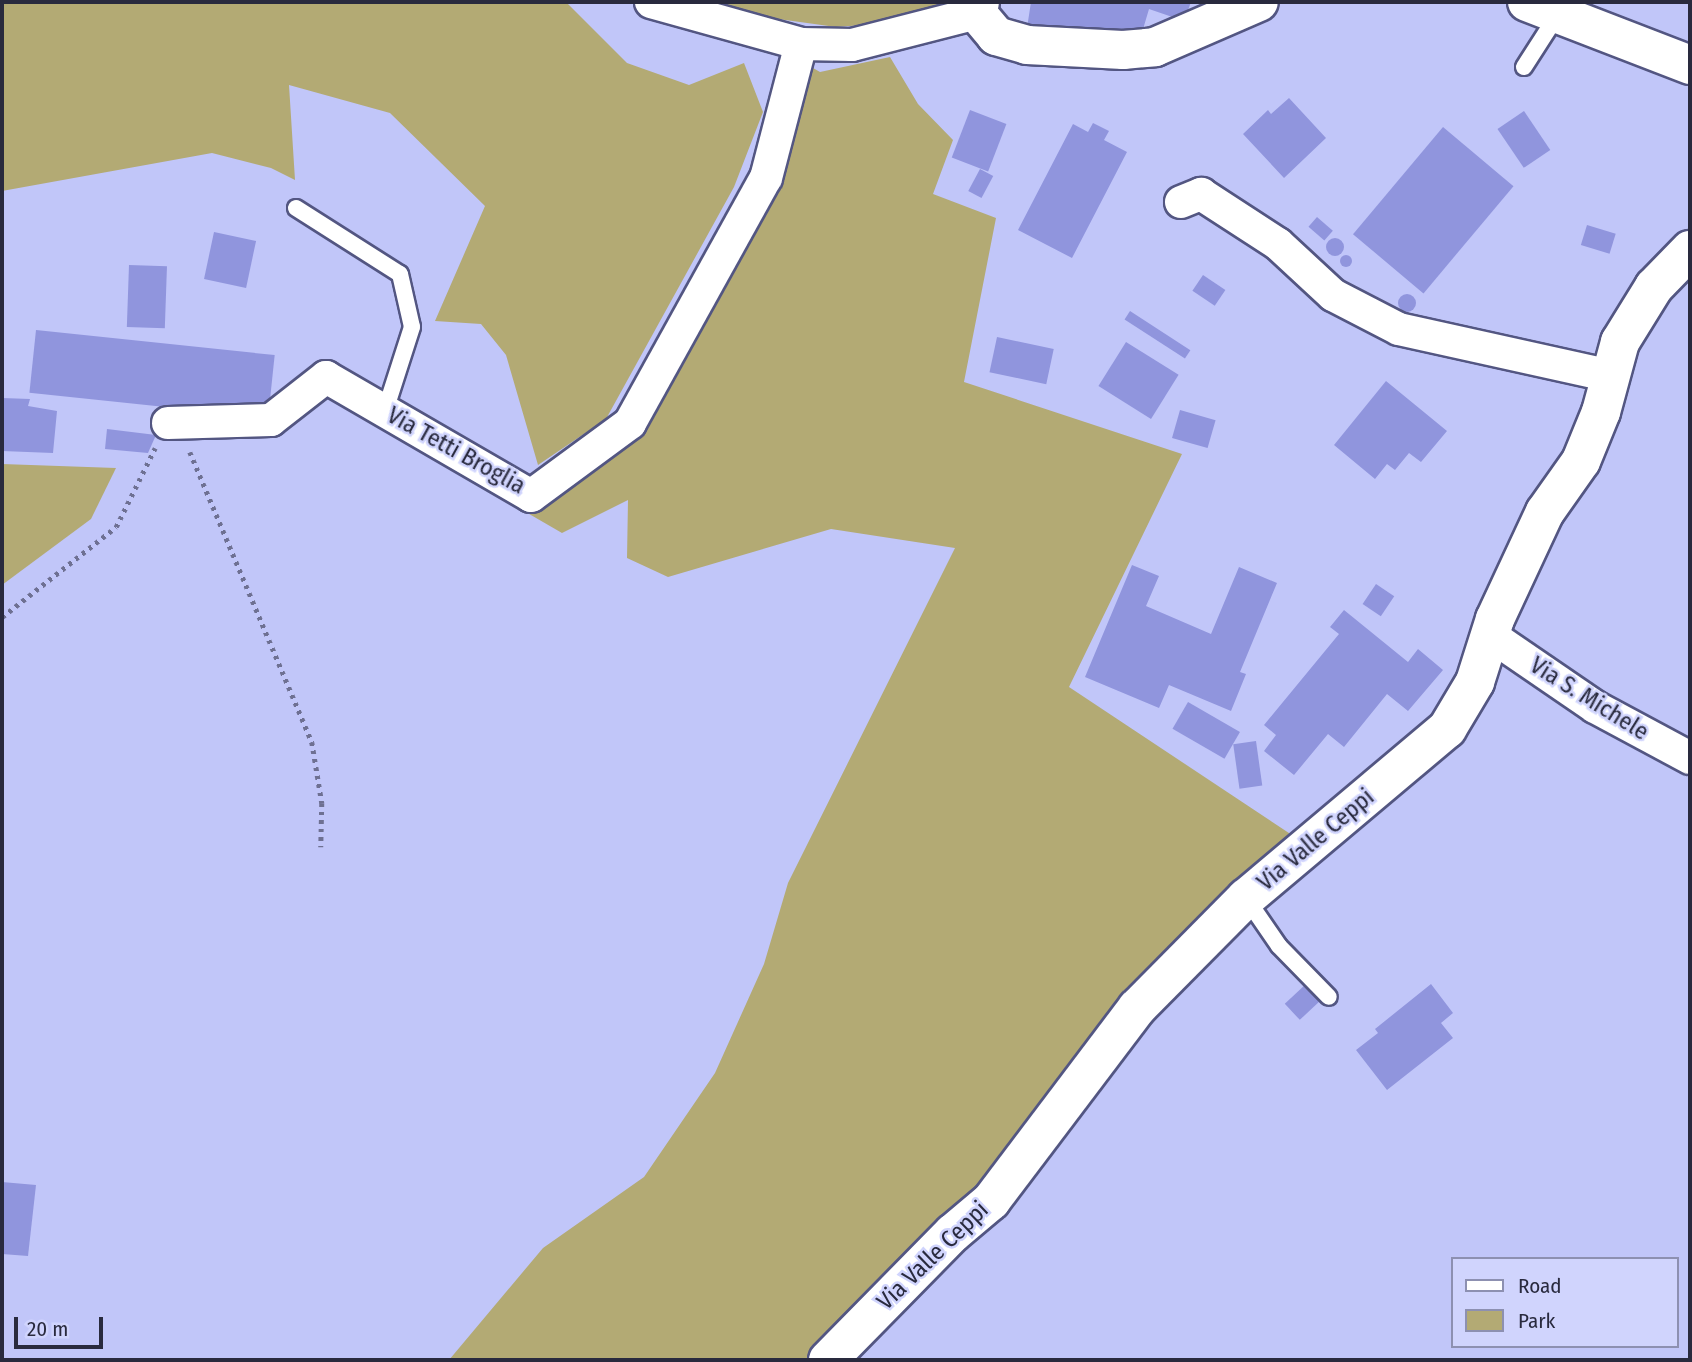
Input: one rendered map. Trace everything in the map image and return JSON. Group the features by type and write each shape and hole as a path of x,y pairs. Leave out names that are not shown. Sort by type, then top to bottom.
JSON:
{"street":[{"path":"651,2 801,44 852,45 978,8 996,36 1027,45 1123,50 1155,47 1259,2"},
{"path":"1543,8 1690,65"},
{"name":"Via Tetti Broglia","path":"168,423 271,420 326,377 531,496 630,423 766,178 801,44"},
{"path":"1181,202 1200,194 1278,244 1333,295 1399,329 1611,376"},
{"name":"Via Valle Ceppi","path":"828,1360 953,1233 990,1201 1137,1008 1246,898 1447,729 1475,682 1490,635 1545,512 1581,461 1601,412 1620,342 1654,286 1690,250"},
{"name":"Via S. Michele","path":"1490,635 1595,707 1690,758"}],"lane":[{"path":"1524,67 1543,8"},
{"path":"296,208 400,274 412,327 385,411"},
{"path":"1246,898 1279,946 1329,997"}],"path":[{"path":"2,617 116,527 168,423 194,458 312,742 322,803 320,847"}],"green space":[{"path":"2,2 566,2 627,63 689,85 744,63 763,112 734,187 606,419 538,465 506,355 481,324 435,321 485,206 390,113 289,85 295,180 271,168 212,153 2,191"},
{"path":"706,2 957,2 892,23 836,27 756,16"},
{"path":"890,57 918,104 953,140 933,194 996,218 964,382 1182,454 1069,687 1298,839 982,1189 807,1360 449,1360 543,1248 644,1177 715,1073 764,964 788,883 955,548 831,529 668,577 627,558 628,500 562,533 524,511 639,427 806,64 820,72"},
{"path":"2,464 116,468 91,519 2,585"}],"building":[{"path":"1031,2 1191,2 1184,21 1149,9 1141,36 1027,28"},
{"path":"1289,98 1326,138 1284,178 1243,134 1268,110 1271,114"},
{"path":"970,110 1006,124 988,172 952,158"},
{"path":"1524,111 1550,150 1524,168 1497,129"},
{"path":"1093,123 1109,131 1104,140 1127,152 1072,258 1018,230 1073,124 1088,132"},
{"path":"1443,127 1513,186 1423,293 1353,234"},
{"path":"980,169 993,176 982,198 968,191"},
{"path":"1317,217 1333,231 1324,241 1308,227"},
{"path":"1587,225 1616,234 1610,254 1581,245"},
{"path":"214,232 256,241 246,288 204,279"},
{"path":"1335,238 1341,241 1344,247 1341,253 1335,256 1329,253 1326,247 1329,241"},
{"path":"1346,255 1352,261 1346,267 1340,261"},
{"path":"129,265 167,266 165,328 127,327"},
{"path":"1203,275 1225,290 1215,306 1192,291"},
{"path":"1407,294 1413,297 1416,303 1413,309 1407,312 1401,309 1398,303 1401,297"},
{"path":"1130,311 1190,350 1185,359 1125,319"},
{"path":"36,330 275,355 268,418 29,393"},
{"path":"997,337 1054,349 1046,384 990,372"},
{"path":"1126,342 1179,375 1151,419 1098,386"},
{"path":"1386,381 1447,431 1421,462 1409,453 1395,470 1387,464 1375,479 1334,445"},
{"path":"2,398 30,399 28,406 57,411 53,453 2,451"},
{"path":"1180,410 1216,420 1208,448 1172,438"},
{"path":"107,429 156,435 148,453 105,449"},
{"path":"1132,565 1159,576 1146,606 1211,634 1239,567 1277,583 1240,672 1246,674 1231,711 1169,685 1159,708 1085,677"},
{"path":"1376,584 1394,596 1381,616 1363,604"},
{"path":"1344,610 1408,662 1418,649 1443,670 1408,711 1387,694 1344,747 1328,734 1294,775 1264,751 1276,735 1264,725 1339,634 1330,627"},
{"path":"1188,702 1240,732 1224,759 1172,729"},
{"path":"1256,741 1262,786 1239,789 1233,744"},
{"path":"1306,984 1321,1000 1300,1020 1285,1004"},
{"path":"1431,984 1453,1013 1441,1023 1453,1038 1387,1090 1356,1050 1378,1033 1375,1029"},
{"path":"2,1182 36,1185 28,1256 2,1254"}]}
